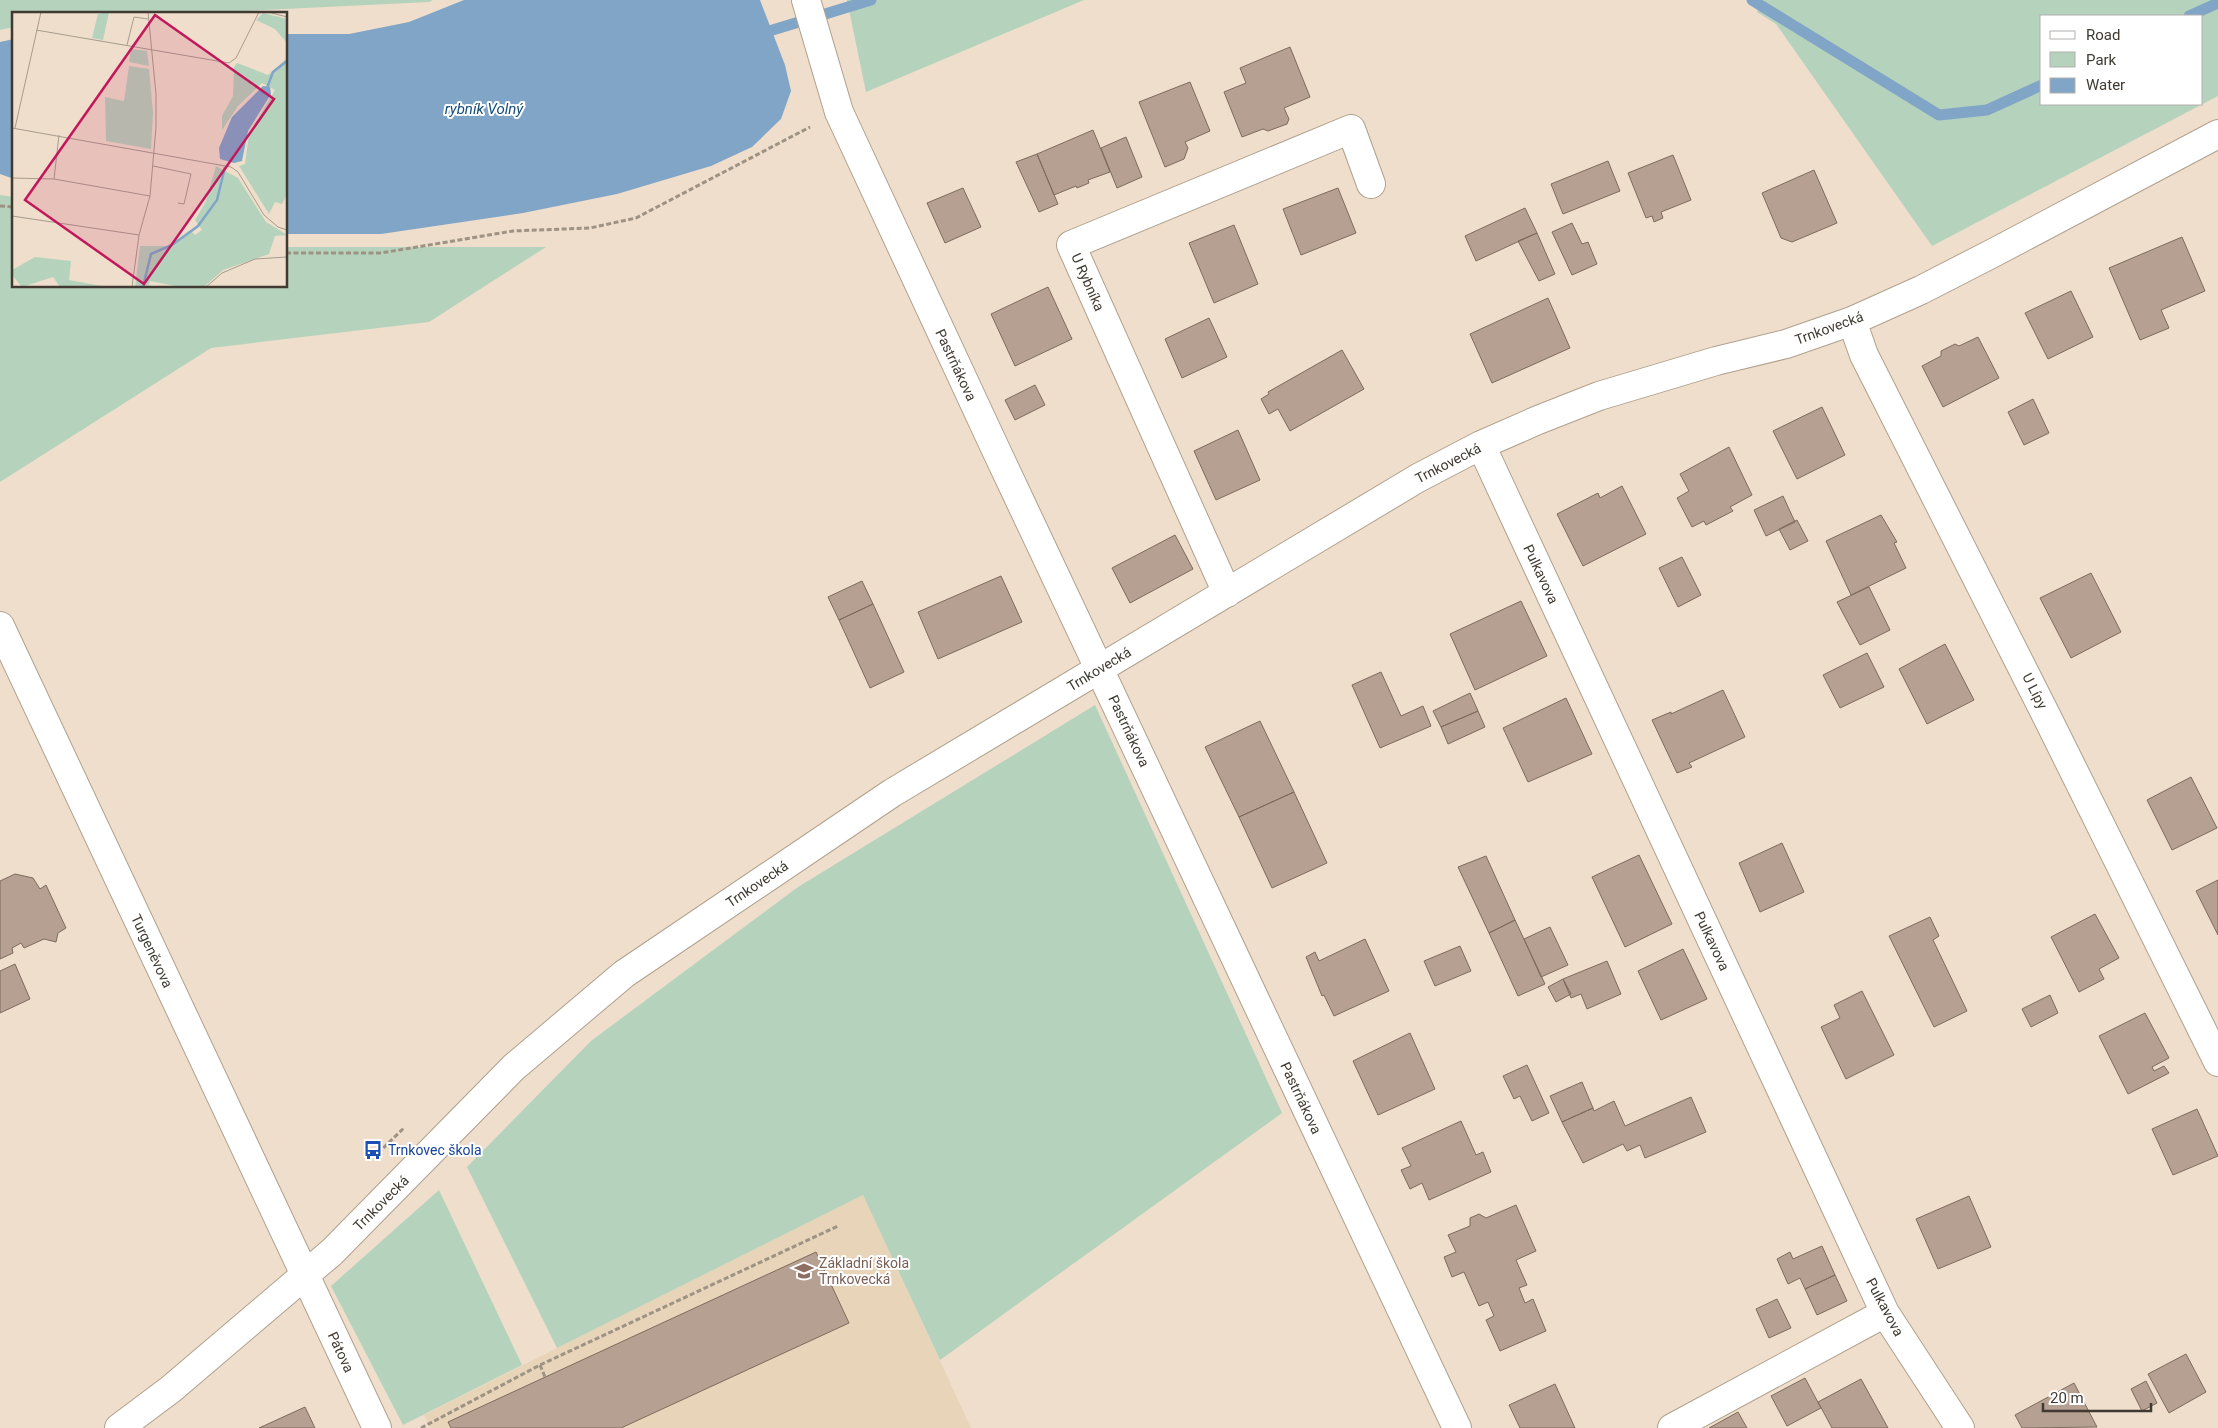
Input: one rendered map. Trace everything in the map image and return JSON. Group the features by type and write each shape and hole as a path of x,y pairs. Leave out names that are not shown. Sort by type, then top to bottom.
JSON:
{"street":[{"name":"Pastrňákova","path":"806,0 838,112 1457,1428"},
{"name":"U Rybníka","path":"1227,593 1071,245 1351,129 1371,184"},
{"name":"Trnkovecká","path":"119,1428 172,1389 332,1252 514,1067 624,974 892,793 1418,478 1481,445 1600,396 1716,361 1786,344 1852,321 1921,290 2218,134"},
{"name":"U Lípy","path":"1852,321 1864,355 2048,719 2218,1062"},
{"name":"Pulkavova","path":"1481,445 1885,1312 1960,1428"},
{"name":"Turgeněvova","path":"0,626 305,1276"},
{"name":"Pátova","path":"305,1276 377,1428"},
{"path":"1672,1428 1885,1312"}],"path":[{"path":"288,253 381,253 512,231 590,228 636,218 838,112"},
{"path":"421,1428 540,1365 838,1226"},
{"path":"540,1365 545,1377"}],"shaded area":[{"name":"Základní škola Trnkovecká","path":"863,1194 971,1428 430,1428 424,1415"}],"green space":[{"path":"0,0 433,0 429,2 224,12 12,12 12,27 0,30"},
{"path":"847,0 1084,0 866,92"},
{"path":"1764,0 2218,0 2218,96 2203,104 2203,15 2040,15 2040,105 2201,105 1932,246 1776,24 1757,12"},
{"path":"0,195 12,197 12,288 288,288 288,247 546,247 429,322 211,348 0,482"},
{"path":"1095,705 1282,1113 940,1360 863,1195 557,1348 467,1167 591,1041 798,887"},
{"path":"439,1190 522,1365 403,1425 331,1286"}],"water":[{"name":"rybník Volný","path":"464,0 760,0 785,65 791,91 781,119 752,147 711,166 617,194 523,213 381,234 288,234 288,34 349,34 409,22"},
{"path":"12,39 12,178 0,174 0,42"}],"building":[{"path":"1290,47 1310,97 1284,108 1289,119 1287,124 1268,131 1263,129 1242,137 1224,92 1246,83 1240,68"},
{"path":"1190,82 1210,131 1185,142 1188,148 1184,159 1165,167 1139,102"},
{"path":"1093,130 1110,172 1088,180 1089,183 1077,188 1076,186 1054,195 1037,154"},
{"path":"1126,137 1142,177 1117,188 1101,148"},
{"path":"1037,154 1058,204 1039,212 1016,162"},
{"path":"1673,155 1691,200 1661,212 1663,218 1654,222 1652,216 1646,218 1628,173"},
{"path":"1608,161 1620,191 1563,214 1551,184"},
{"path":"1814,170 1837,223 1792,242 1781,238 1762,193"},
{"path":"963,188 981,227 945,243 927,203"},
{"path":"1338,188 1356,233 1301,255 1283,209"},
{"path":"1525,208 1537,233 1476,261 1465,236"},
{"path":"1572,223 1582,244 1588,242 1597,264 1572,275 1552,232"},
{"path":"1234,225 1258,284 1214,303 1189,243"},
{"path":"1537,233 1555,274 1539,281 1518,241"},
{"path":"2182,237 2205,291 2161,310 2169,328 2140,340 2109,268"},
{"path":"1048,287 1072,339 1015,366 991,314"},
{"path":"2071,291 2093,337 2048,359 2025,313"},
{"path":"1548,298 1570,348 1492,383 1470,334"},
{"path":"1209,318 1227,357 1182,378 1165,339"},
{"path":"1978,337 1999,378 1943,407 1922,366 1941,356 1941,351 1955,344 1959,346"},
{"path":"1342,350 1364,389 1290,431 1278,409 1269,414 1261,399 1269,394 1268,392"},
{"path":"1035,385 1045,405 1015,420 1005,400"},
{"path":"2033,399 2049,433 2024,445 2008,412"},
{"path":"1822,407 1845,455 1797,479 1773,431"},
{"path":"1238,430 1260,480 1216,500 1194,451"},
{"path":"1729,447 1752,495 1730,507 1733,511 1706,525 1704,521 1692,527 1677,498 1689,491 1680,474"},
{"path":"1622,486 1646,534 1583,566 1557,514 1598,493 1600,498"},
{"path":"1783,496 1795,522 1766,536 1754,510"},
{"path":"1881,515 1897,542 1894,543 1906,568 1851,595 1826,541"},
{"path":"1797,520 1808,541 1790,550 1779,529"},
{"path":"1175,535 1193,569 1130,603 1112,568"},
{"path":"1682,557 1701,595 1678,607 1659,568"},
{"path":"2091,573 2121,632 2071,658 2040,598"},
{"path":"1001,576 1022,622 938,659 918,612"},
{"path":"862,581 873,604 839,620 828,597"},
{"path":"1869,587 1890,630 1860,645 1837,602"},
{"path":"1521,601 1547,656 1475,690 1450,634"},
{"path":"873,604 904,672 870,688 839,620"},
{"path":"1945,644 1974,700 1927,724 1899,669"},
{"path":"1867,653 1884,687 1840,708 1823,675"},
{"path":"1381,672 1401,716 1423,706 1431,726 1380,748 1352,685"},
{"path":"1723,690 1745,737 1689,763 1692,767 1677,773 1652,720 1671,712 1671,714"},
{"path":"1470,693 1478,711 1441,727 1433,711"},
{"path":"1566,698 1592,754 1528,782 1503,728"},
{"path":"1478,711 1485,727 1448,744 1441,727"},
{"path":"1260,721 1294,792 1239,817 1205,747"},
{"path":"2191,777 2217,828 2172,850 2147,800"},
{"path":"1294,792 1327,863 1272,888 1239,817"},
{"path":"1782,843 1804,892 1760,912 1739,863"},
{"path":"1639,855 1672,924 1625,947 1592,877"},
{"path":"1486,856 1515,920 1489,933 1458,867"},
{"path":"15,874 33,878 40,889 46,885 66,928 58,933 56,942 44,939 24,948 21,943 12,948 13,953 0,959 0,881"},
{"path":"2218,880 2218,935 2196,891"},
{"path":"2095,914 2119,958 2099,969 2104,979 2079,992 2051,937"},
{"path":"1930,917 1939,936 1933,940 1967,1011 1934,1027 1889,936"},
{"path":"1515,920 1545,984 1518,996 1489,933"},
{"path":"1550,927 1568,965 1541,977 1524,939"},
{"path":"1365,939 1389,991 1334,1016 1324,995 1322,996 1306,957 1315,952 1319,961"},
{"path":"1460,946 1471,971 1435,986 1424,961"},
{"path":"1683,949 1707,999 1661,1020 1638,971"},
{"path":"1607,961 1621,994 1587,1009 1581,994 1571,998 1563,979"},
{"path":"15,964 30,999 0,1013 0,971"},
{"path":"1563,979 1571,994 1556,1002 1548,987"},
{"path":"1862,991 1894,1055 1846,1079 1821,1027 1840,1018 1834,1005"},
{"path":"2050,995 2058,1013 2031,1027 2022,1009"},
{"path":"2145,1013 2169,1058 2152,1067 2154,1071 2164,1066 2169,1073 2128,1094 2099,1036"},
{"path":"1410,1033 1435,1089 1378,1115 1353,1061"},
{"path":"1527,1065 1549,1113 1532,1121 1520,1096 1514,1099 1503,1076"},
{"path":"1582,1082 1593,1108 1562,1122 1550,1096"},
{"path":"1691,1097 1706,1132 1645,1158 1640,1145 1627,1151 1623,1144 1583,1163 1562,1122 1593,1108 1594,1111 1614,1101 1625,1126"},
{"path":"2197,1109 2218,1156 2173,1175 2152,1129"},
{"path":"1461,1121 1476,1155 1483,1152 1491,1172 1429,1200 1422,1183 1410,1189 1401,1170 1411,1166 1402,1148"},
{"path":"1969,1196 1991,1247 1938,1269 1916,1219"},
{"path":"1516,1205 1536,1251 1516,1260 1527,1285 1519,1288 1525,1303 1533,1299 1546,1331 1500,1351 1486,1320 1494,1316 1488,1302 1479,1306 1464,1272 1452,1277 1444,1257 1456,1252 1448,1235 1470,1226 1470,1218 1479,1214 1486,1218"},
{"path":"1822,1246 1835,1275 1805,1289 1800,1278 1788,1284 1777,1259 1790,1252 1793,1259"},
{"path":"816,1252 849,1323 621,1428 451,1428 448,1422"},
{"path":"1835,1275 1847,1301 1817,1315 1805,1289"},
{"path":"1777,1299 1791,1328 1769,1338 1756,1309"},
{"path":"2186,1354 2206,1392 2169,1413 2148,1374"},
{"path":"1805,1378 1821,1408 1787,1426 1771,1396"},
{"path":"1861,1379 1888,1428 1832,1428 1818,1402"},
{"path":"2146,1381 2157,1403 2142,1411 2131,1389"},
{"path":"2074,1383 2097,1427 2022,1428 2015,1415"},
{"path":"1555,1384 1575,1428 1520,1428 1509,1405"},
{"path":"305,1407 315,1428 259,1428"},
{"path":"1738,1412 1747,1428 1709,1428"}],"waterway":[{"path":"756,35 871,0"},
{"path":"1752,0 1939,115 1987,110 2040,86"},
{"path":"2191,15 2218,3"}],"place":[{"name":"Trnkovec škola","path":"373,1150"},
{"name":"Základní škola Trnkovecká","path":"804,1271"}]}
